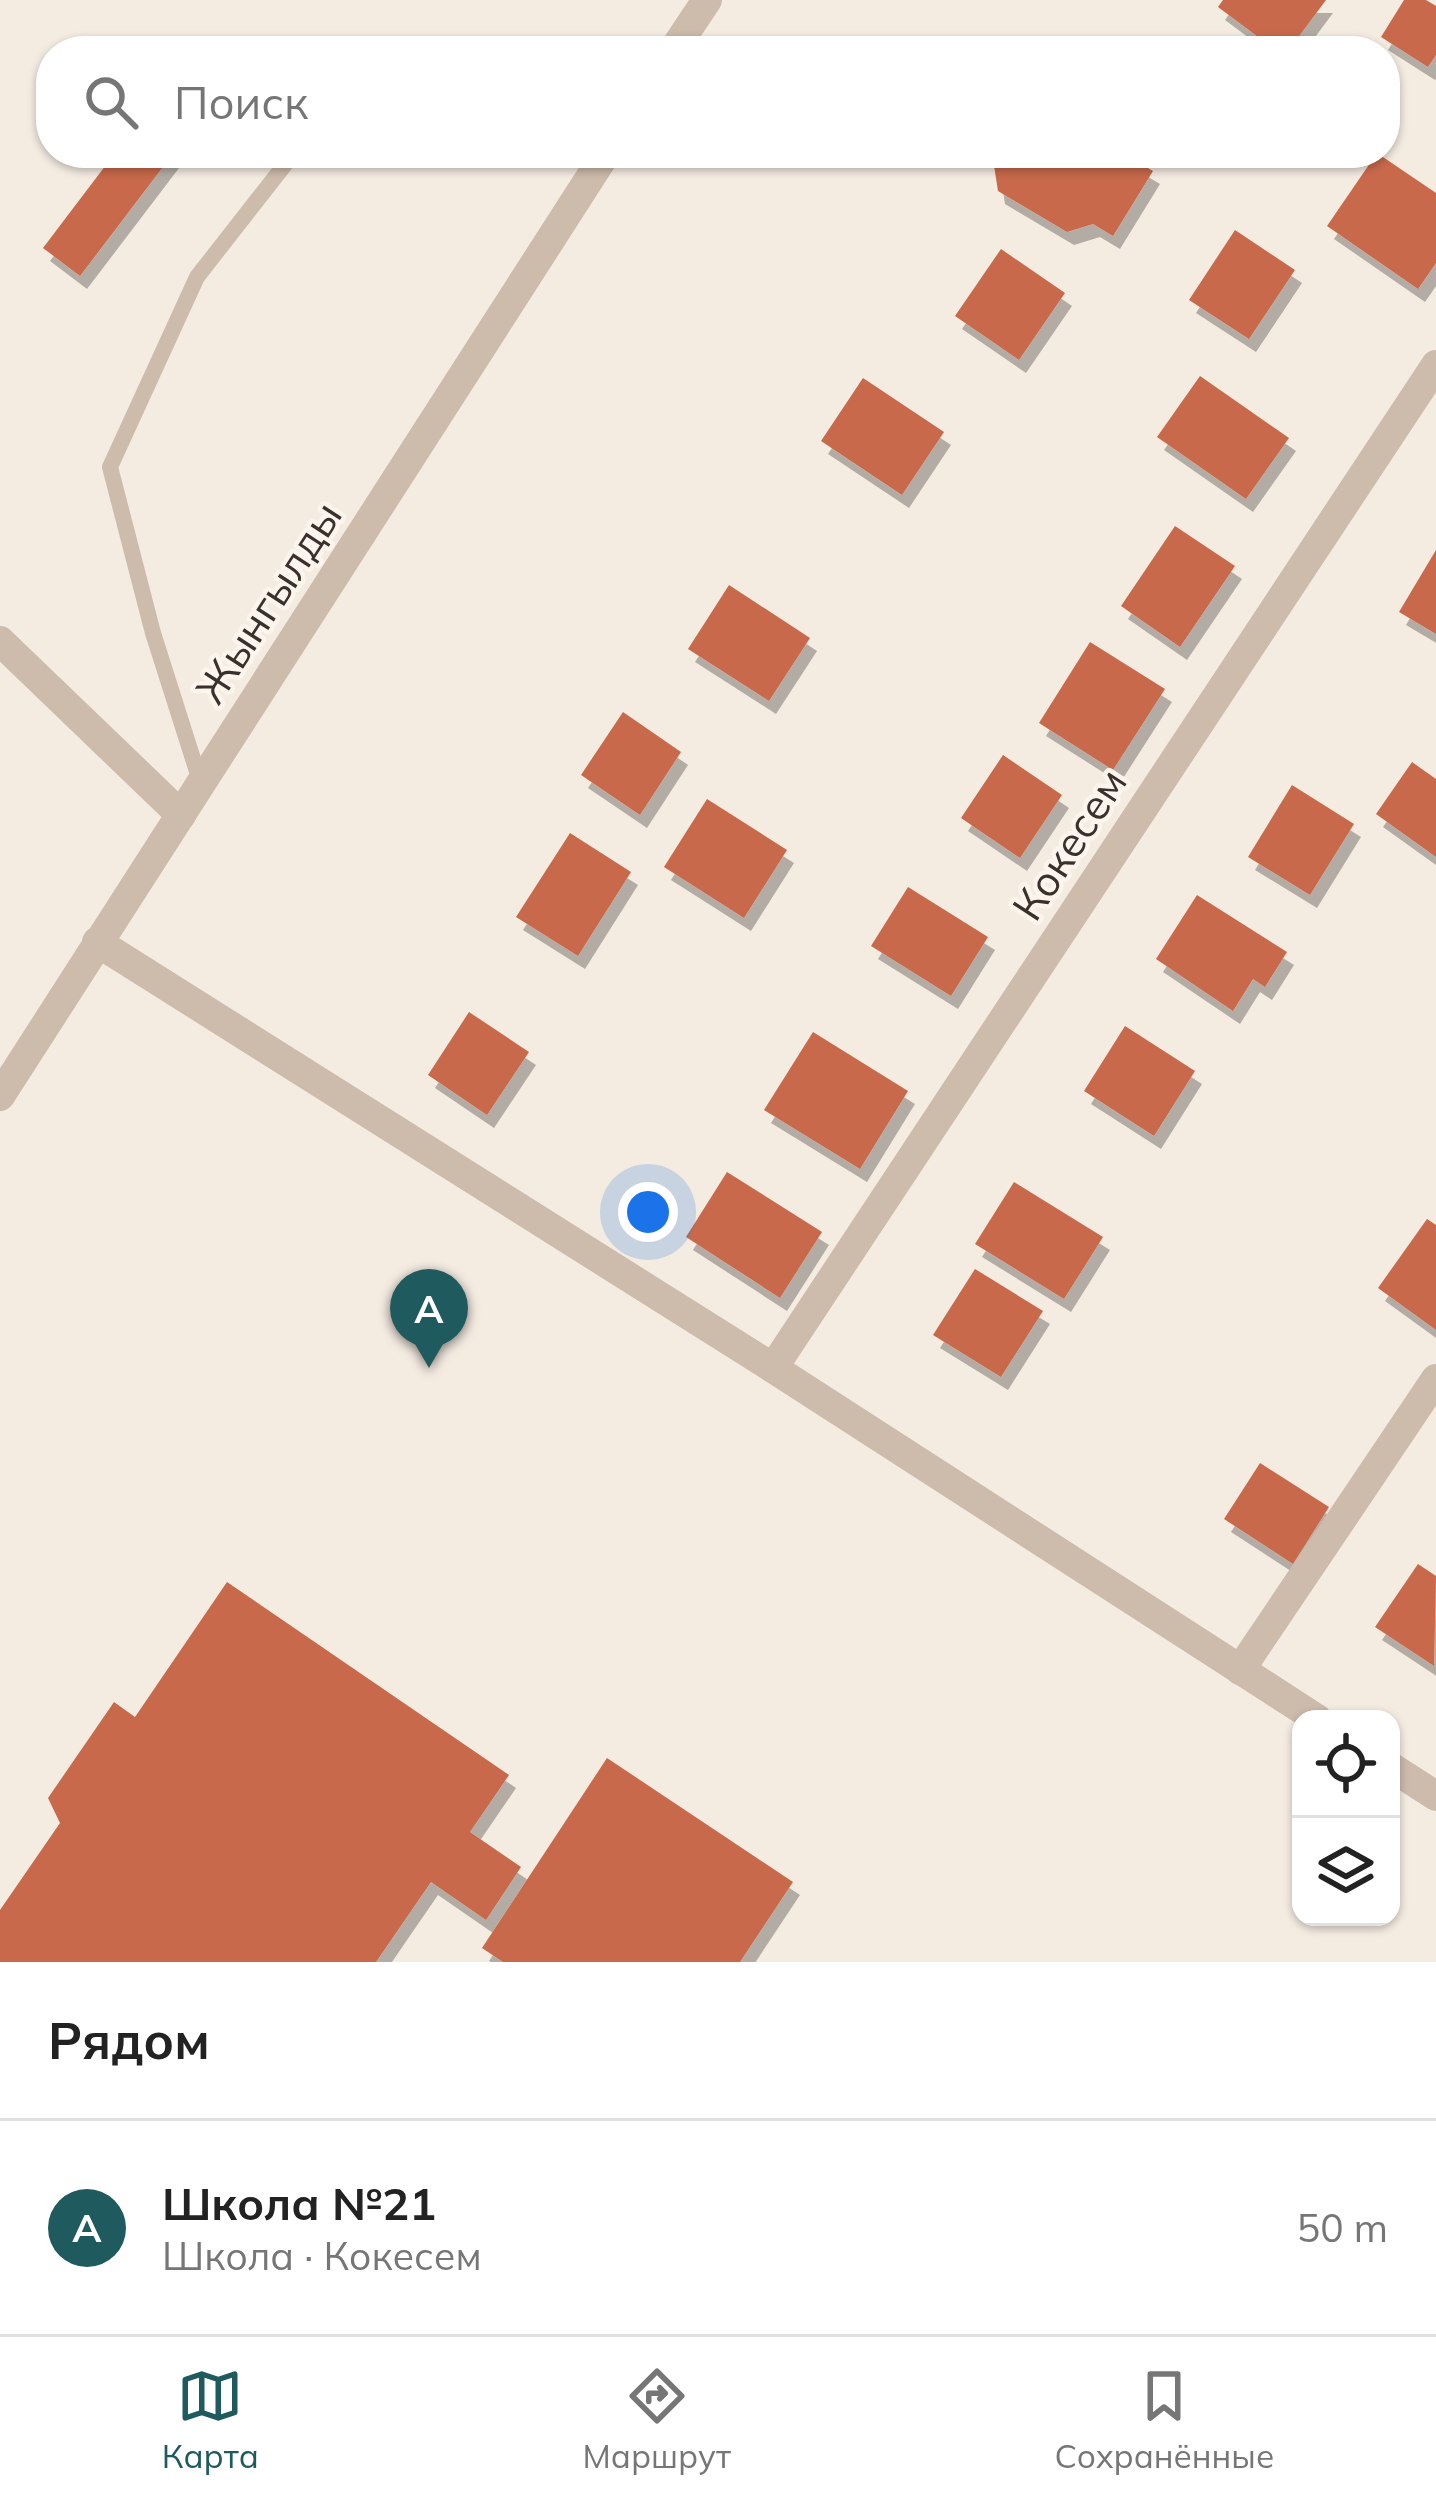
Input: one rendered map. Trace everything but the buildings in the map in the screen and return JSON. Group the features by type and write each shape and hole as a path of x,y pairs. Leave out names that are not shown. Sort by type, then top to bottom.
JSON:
{"street":[{"path":"683,36 707,0"},
{"name":"Жынгылды","path":"0,1096 597,168"},
{"name":"Кокесем","path":"773,1368 1436,365"},
{"path":"0,641 181,815"},
{"path":"97,942 773,1368 1302,1710"},
{"path":"1240,1670 1436,1379"},
{"path":"1400,1773 1436,1796"}],"lane":[{"path":"201,785 152,633 110,467 197,277 282,168"}],"place":[{"name":"Школа №21","path":"429,1368"}]}
